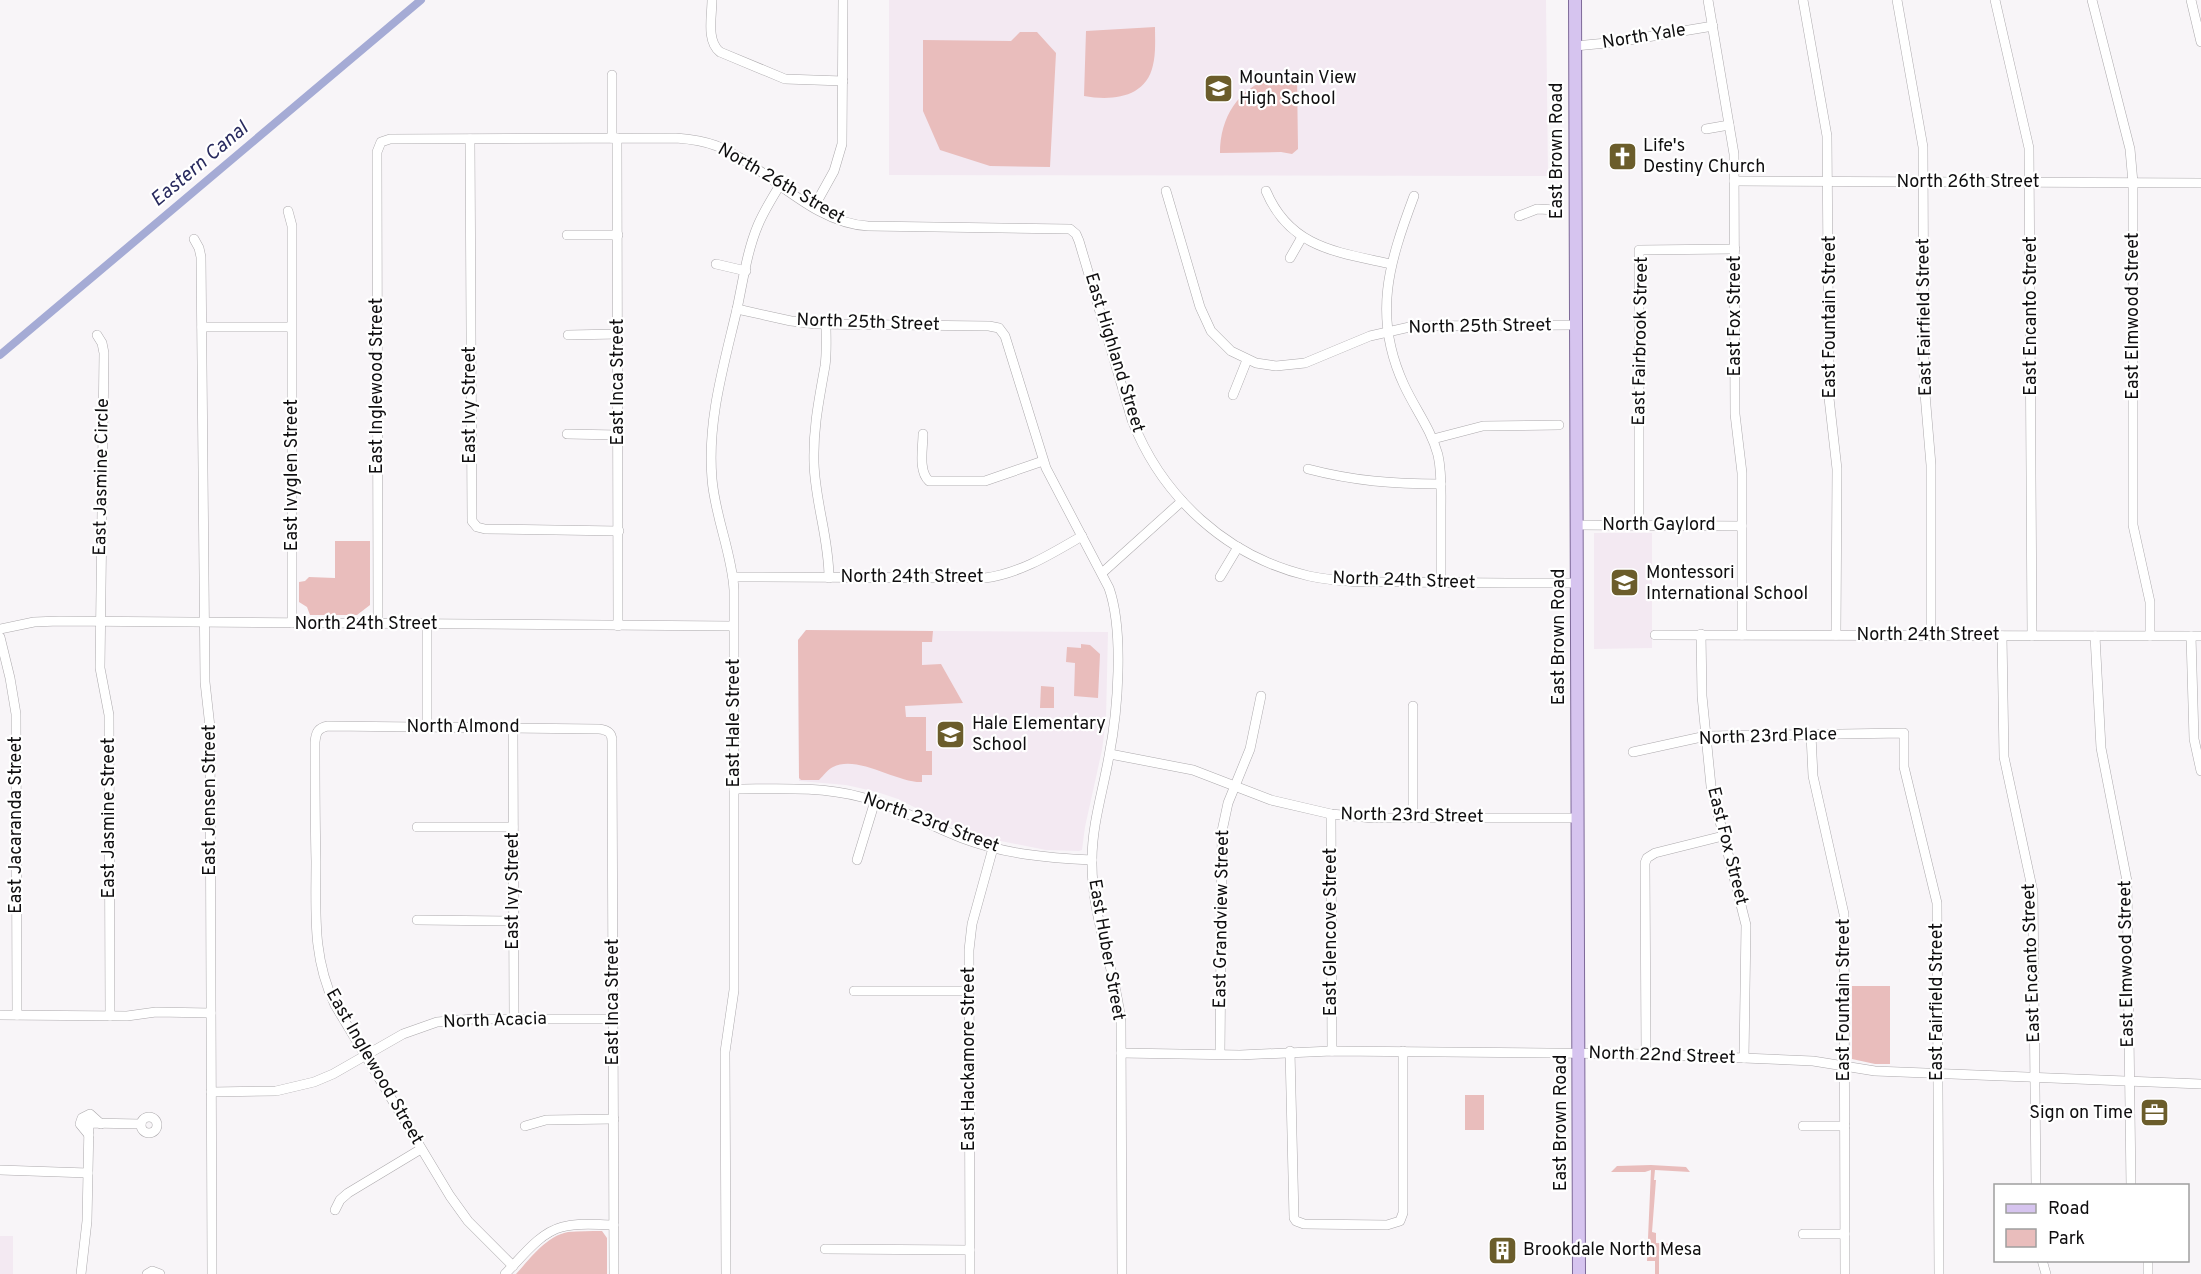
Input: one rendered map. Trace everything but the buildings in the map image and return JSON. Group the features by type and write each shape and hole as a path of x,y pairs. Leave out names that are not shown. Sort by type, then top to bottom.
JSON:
{"main road":[{"name":"East Brown Road","path":"1575,0 1579,1274"}],"street":[{"path":"712,0 712,38 714,46 720,52 785,79 843,81"},
{"path":"814,207 830,180 840,153 843,126 843,0"},
{"name":"East Fox Street","path":"1708,0 1734,154 1735,414 1742,473 1743,635"},
{"name":"East Fountain Street","path":"1803,0 1827,136 1829,398 1837,469 1836,635"},
{"name":"East Fairfield Street","path":"1898,0 1923,147 1924,382 1931,465 1931,635"},
{"name":"East Encanto Street","path":"1995,0 2029,148 2031,182 2032,636"},
{"name":"East Elmwood Street","path":"2092,0 2130,150 2133,183 2133,525 2150,602 2151,636"},
{"path":"2191,0 2201,42"},
{"name":"North Yale","path":"1575,46 1609,44 1713,26"},
{"name":"East Inca Street","path":"612,75 618,235 618,626"},
{"path":"1706,129 1729,125"},
{"name":"North 26th Street","path":"379,145 390,139 676,138 711,144 734,155 814,207 840,221 862,226 1062,227 1074,231"},
{"name":"East Ivy Street","path":"470,139 472,521 477,527 485,529 619,531"},
{"path":"367,145 379,145"},
{"name":"East Inglewood Street","path":"378,624 379,145"},
{"name":"North 26th Street","path":"1734,181 2201,183"},
{"name":"East Hale Street","path":"726,1274 726,1052 735,990 734,626 733,577 716,507 711,452 715,407 758,224 780,185"},
{"name":"North 25th Street","path":"1166,191 1202,315 1211,331 1224,345 1247,360 1266,365 1296,365 1388,331 1430,326 1576,325"},
{"path":"1266,191 1277,214 1302,237 1329,249 1391,264"},
{"path":"1414,196 1391,264 1386,297 1388,331 1401,377 1432,439 1440,466 1441,583"},
{"path":"1519,216 1537,209 1558,210"},
{"name":"East Ivyglen Street","path":"288,211 292,226 292,623"},
{"name":"East Highland Street","path":"1074,231 1136,428 1150,458 1182,501"},
{"path":"567,235 618,235"},
{"path":"1290,258 1302,237"},
{"name":"East Jensen Street","path":"194,239 201,257 205,682 210,727 212,1274"},
{"name":"East Fairbrook Street","path":"1639,525 1639,250 1735,249"},
{"path":"716,264 746,271"},
{"name":"North 25th Street","path":"737,309 791,321 826,324 992,326 999,328"},
{"path":"826,324 825,359 817,405 814,448 817,496 828,546 829,578"},
{"path":"202,327 291,327"},
{"name":"East Huber Street","path":"999,328 1005,336 1043,461 1102,573 1113,601 1116,624 1117,699 1110,754 1095,819 1092,860 1097,918 1113,976 1119,1009 1122,1274"},
{"path":"568,334 618,334"},
{"name":"East Jasmine Circle","path":"97,335 104,353 100,622"},
{"path":"1233,395 1247,360"},
{"path":"1432,439 1483,426 1559,425"},
{"path":"567,434 618,435"},
{"path":"923,434 923,472 926,479 933,482 985,482 1043,461"},
{"path":"1308,469 1374,483 1441,484"},
{"path":"1102,573 1182,501"},
{"name":"North 24th Street","path":"1182,501 1210,528 1238,548 1278,566 1321,578 1360,582 1577,583"},
{"name":"North Gaylord","path":"1576,525 1742,526"},
{"name":"North 24th Street","path":"733,577 976,579 996,577 1033,563 1082,536"},
{"path":"1220,578 1238,548"},
{"name":"North 24th Street","path":"0,628 46,621 734,626"},
{"name":"East Jasmine Street","path":"100,622 101,675 108,700 109,715 110,1016"},
{"path":"427,624 427,727"},
{"name":"East Fox Street","path":"1701,634 1702,696 1711,786 1746,925 1744,1058"},
{"name":"North 24th Street","path":"1655,635 2196,636"},
{"name":"East Encanto Street","path":"2002,636 2004,757 2033,892 2036,1184"},
{"name":"East Elmwood Street","path":"2095,636 2101,748 2127,881 2131,1184"},
{"path":"2196,636 2194,739 2201,771"},
{"name":"East Jacaranda Street","path":"0,637 16,714 17,1015"},
{"name":"East Grandview Street","path":"1220,1054 1221,840 1225,812 1250,749 1261,696"},
{"path":"1413,706 1413,818"},
{"name":"North Almond","path":"318,730 328,726 599,729 609,731"},
{"name":"East Ivy Street","path":"513,728 514,1019"},
{"name":"East Inglewood Street","path":"318,730 315,742 318,955 323,977 330,996 450,1197 468,1221 513,1266"},
{"name":"East Inca Street","path":"609,731 612,741 614,1274"},
{"name":"East Fairfield Street","path":"1904,733 1904,767 1937,903 1939,1274"},
{"name":"North 23rd Place","path":"1633,752 1706,736 1904,733"},
{"name":"East Fountain Street","path":"1812,735 1813,776 1844,914 1845,1274"},
{"name":"North 23rd Street","path":"1110,754 1187,769 1283,803 1331,814 1373,818 1578,818"},
{"name":"North 23rd Street","path":"734,789 820,790 850,794 909,813 960,837 993,848 1033,856 1092,860"},
{"path":"857,860 875,801"},
{"name":"East Glencove Street","path":"1331,814 1332,1051"},
{"path":"417,827 513,827"},
{"path":"1646,1054 1647,858 1655,853 1723,836"},
{"name":"East Hackamore Street","path":"970,1274 969,991 971,933 993,848"},
{"path":"417,920 513,921"},
{"path":"854,991 969,991"},
{"path":"0,1015 110,1016 156,1012 211,1013"},
{"name":"North Acacia","path":"211,1092 295,1088 333,1074 403,1034 426,1025 462,1019 613,1019"},
{"path":"1290,1051 1293,1209 1296,1221 1304,1224 1387,1225 1400,1221 1404,1213 1404,1052"},
{"name":"North 22nd Street","path":"1121,1053 1220,1054 1332,1051 1646,1054 1813,1061 1875,1071 2201,1084"},
{"path":"525,1126 546,1120 614,1119"},
{"path":"81,1274 87,1229 89,1123 141,1124"},
{"path":"1803,1126 1845,1126"},
{"path":"335,1210 340,1200 348,1193 421,1149"},
{"path":"0,1170 88,1173"},
{"path":"506,1274 541,1238 554,1230 577,1224 614,1225"},
{"path":"1803,1234 1845,1234"},
{"path":"825,1249 970,1250"},
{"path":"147,1274 153,1271 160,1274"}],"shaded area":[{"name":"Mountain View High School","path":"889,0 1546,0 1548,176 889,175"},
{"path":"1594,533 1652,533 1652,648 1594,649"},
{"name":"Hale Elementary School","path":"806,630 1108,632 1106,719 1082,850 1046,850 991,839 944,822 898,799 877,792 846,785 799,781 798,640"},
{"path":"0,1236 13,1236 13,1274 0,1274"}],"green space":[{"path":"1155,27 1154,60 1149,76 1143,84 1126,95 1106,98 1084,96 1086,31"},
{"path":"1020,32 1037,32 1056,53 1050,167 990,166 940,150 923,111 923,40 1011,41"},
{"path":"1282,76 1297,76 1298,149 1292,154 1281,152 1220,153 1224,125 1236,102 1255,85"},
{"path":"335,541 370,541 370,605 357,615 310,615 307,607 299,602 299,582 309,577 335,578"},
{"path":"806,630 933,631 932,642 922,642 922,665 941,664 963,703 905,706 906,717 926,717 926,751 932,751 932,775 922,775 922,782 912,781 865,766 843,764 831,768 819,780 799,778 798,640"},
{"path":"1081,644 1090,645 1100,654 1098,698 1074,696 1075,663 1066,662 1067,647 1081,648"},
{"path":"1041,686 1054,687 1054,708 1040,708"},
{"path":"1852,986 1890,986 1890,1064 1875,1064 1852,1059"},
{"path":"1465,1095 1484,1095 1484,1130 1465,1130"},
{"path":"1617,1166 1686,1167 1690,1172 1655,1170 1652,1232 1656,1233 1656,1243 1692,1245 1694,1250 1692,1252 1659,1251 1659,1274 1655,1274 1655,1261 1647,1261 1651,1170 1611,1172"},
{"path":"602,1231 607,1238 607,1274 516,1274 539,1249 560,1234"}],"waterway":[{"name":"Eastern Canal","path":"0,355 421,0"}],"place":[{"name":"Mountain View High School","path":"1218,88"},
{"name":"Life's Destiny Church","path":"1622,156"},
{"name":"Montessori International School","path":"1625,583"},
{"name":"Hale Elementary School","path":"951,734"},
{"name":"Sign on Time","path":"2154,1113"},
{"name":"Brookdale North Mesa","path":"1502,1250"}]}
